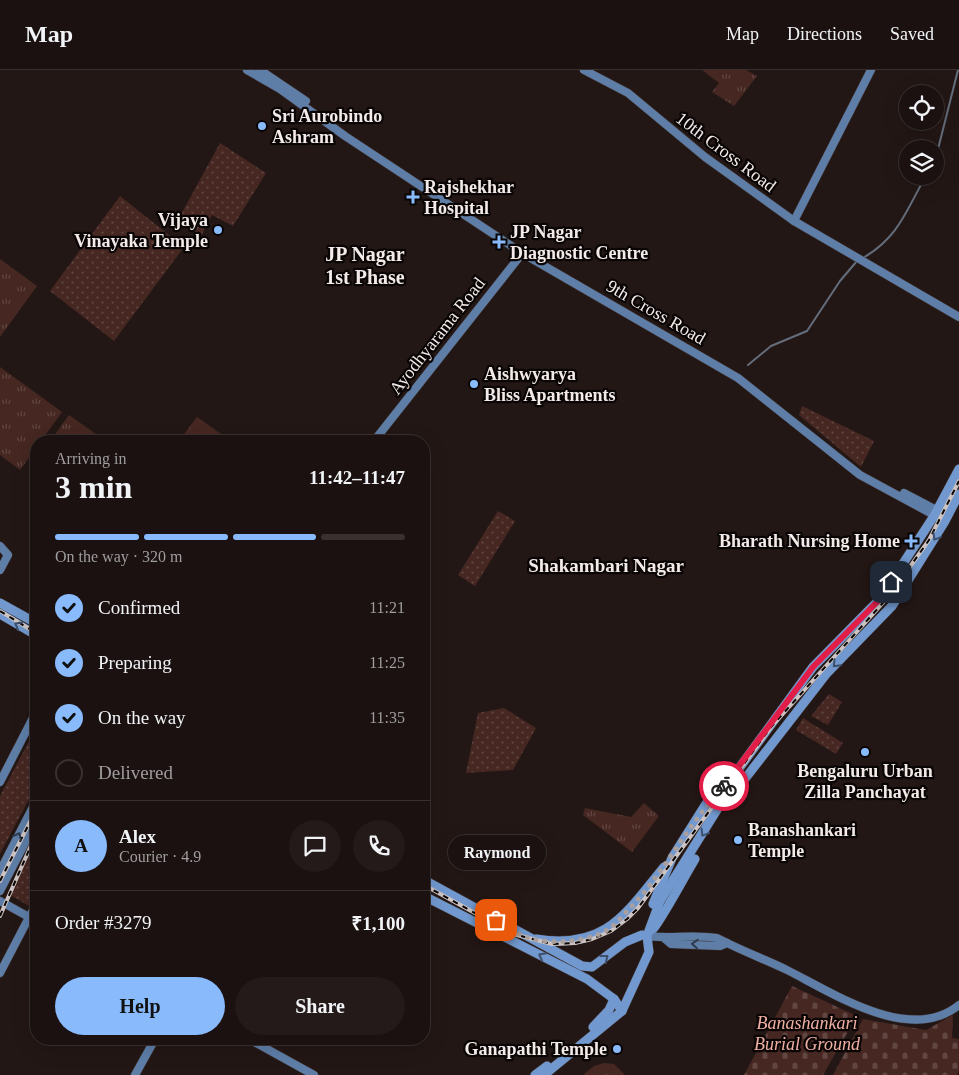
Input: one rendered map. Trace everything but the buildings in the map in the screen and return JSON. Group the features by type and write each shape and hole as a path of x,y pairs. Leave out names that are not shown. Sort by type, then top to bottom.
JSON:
{"main road":[{"name":"9th Cross Road","path":"247,70 280,89 346,136 524,251 738,378 860,475 946,519"},
{"name":"9th Cross Road","path":"260,70 344,131 524,251"},
{"name":"10th Cross Road","path":"584,70 628,93 705,157 794,221 959,317"},
{"path":"794,221 871,70"},
{"name":"Ayodhyarama Road","path":"379,435 524,251"},
{"path":"528,938 575,941 610,929 636,902 672,858 706,804 732,778 813,667 880,599 935,513 959,469"},
{"path":"647,934 718,808 744,780 827,674 892,606 946,519 959,494"},
{"path":"0,546 8,555 0,570"},
{"path":"0,603 30,620"},
{"path":"0,614 30,632"},
{"path":"0,782 30,724"},
{"path":"0,871 30,813"},
{"path":"0,891 30,834"},
{"path":"544,1075 622,1011 649,952 647,934 672,858"},
{"path":"430,883 528,938 581,971 614,999 622,1011"},
{"path":"430,899 581,971 592,967 625,942 647,934 664,938 671,944 720,946 727,943 865,1010 921,1020 940,1017 959,1005"},
{"path":"0,901 30,917"},
{"path":"0,973 30,924"},
{"path":"535,1075 600,1021 609,1010 614,999"},
{"path":"135,1075 152,1045"},
{"path":"259,1045 314,1075"}],"green space":[{"path":"702,70 746,70 757,76 734,106 712,92 719,83"},
{"path":"220,143 266,173 233,226 212,215 201,236 178,220"},
{"path":"120,196 184,247 114,341 50,291"},
{"path":"0,259 37,286 0,337"},
{"path":"0,367 62,412 45,435 30,435 30,456 20,470 0,455"},
{"path":"802,406 874,441 861,467 799,415"},
{"path":"69,415 97,435 54,435"},
{"path":"197,417 222,435 184,435"},
{"path":"498,511 515,521 475,586 458,575"},
{"path":"829,694 842,702 828,725 811,716"},
{"path":"504,708 536,728 513,770 466,773 478,713"},
{"path":"803,718 843,743 836,754 796,730"},
{"path":"30,739 30,797 0,854 0,796"},
{"path":"644,803 659,816 632,852 583,815 585,808 631,817"},
{"path":"30,851 30,906 8,894"},
{"name":"Banashankari Burial Ground","path":"792,986 857,1016 823,1075 744,1075"},
{"path":"953,1015 952,1038 959,1039 959,1071 957,1075 833,1075 863,1019 926,1030"},
{"path":"604,1063 614,1064 625,1075 583,1075 594,1066"}],"waterway":[{"path":"940,140 958,70"},
{"path":"863,258 876,250 894,231 921,185"},
{"path":"748,365 771,346 807,331 840,281 857,261"}],"railway":[{"path":"430,888 513,934 552,944 575,943 592,939 611,931 627,919 638,908 771,727 890,595 929,540 959,481"},
{"path":"0,611 30,629"},
{"path":"0,881 30,822"},
{"path":"0,916 30,848"}],"way so far":[{"path":"496,920 528,938 546,941 575,941 610,929 636,902 672,858 706,804 724,786"}],"place":[{"name":"Sri Aurobindo Ashram","path":"262,126"},
{"name":"Rajshekhar Hospital","path":"413,197"},
{"name":"Vijaya Vinayaka Temple","path":"218,230"},
{"name":"JP Nagar Diagnostic Centre","path":"499,242"},
{"name":"Aishwyarya Bliss Apartments","path":"474,384"},
{"name":"Bharath Nursing Home","path":"911,541"},
{"name":"Bengaluru Urban Zilla Panchayat","path":"865,752"},
{"name":"Banashankari Temple","path":"738,840"},
{"name":"Raymond","path":"496,920"},
{"name":"Ganapathi Temple","path":"617,1049"}],"district":[{"name":"JP Nagar 1st Phase","path":"365,266"},
{"name":"Shakambari Nagar","path":"606,565"}],"route":[{"path":"724,786 732,778 813,667 880,599 891,582"}]}
